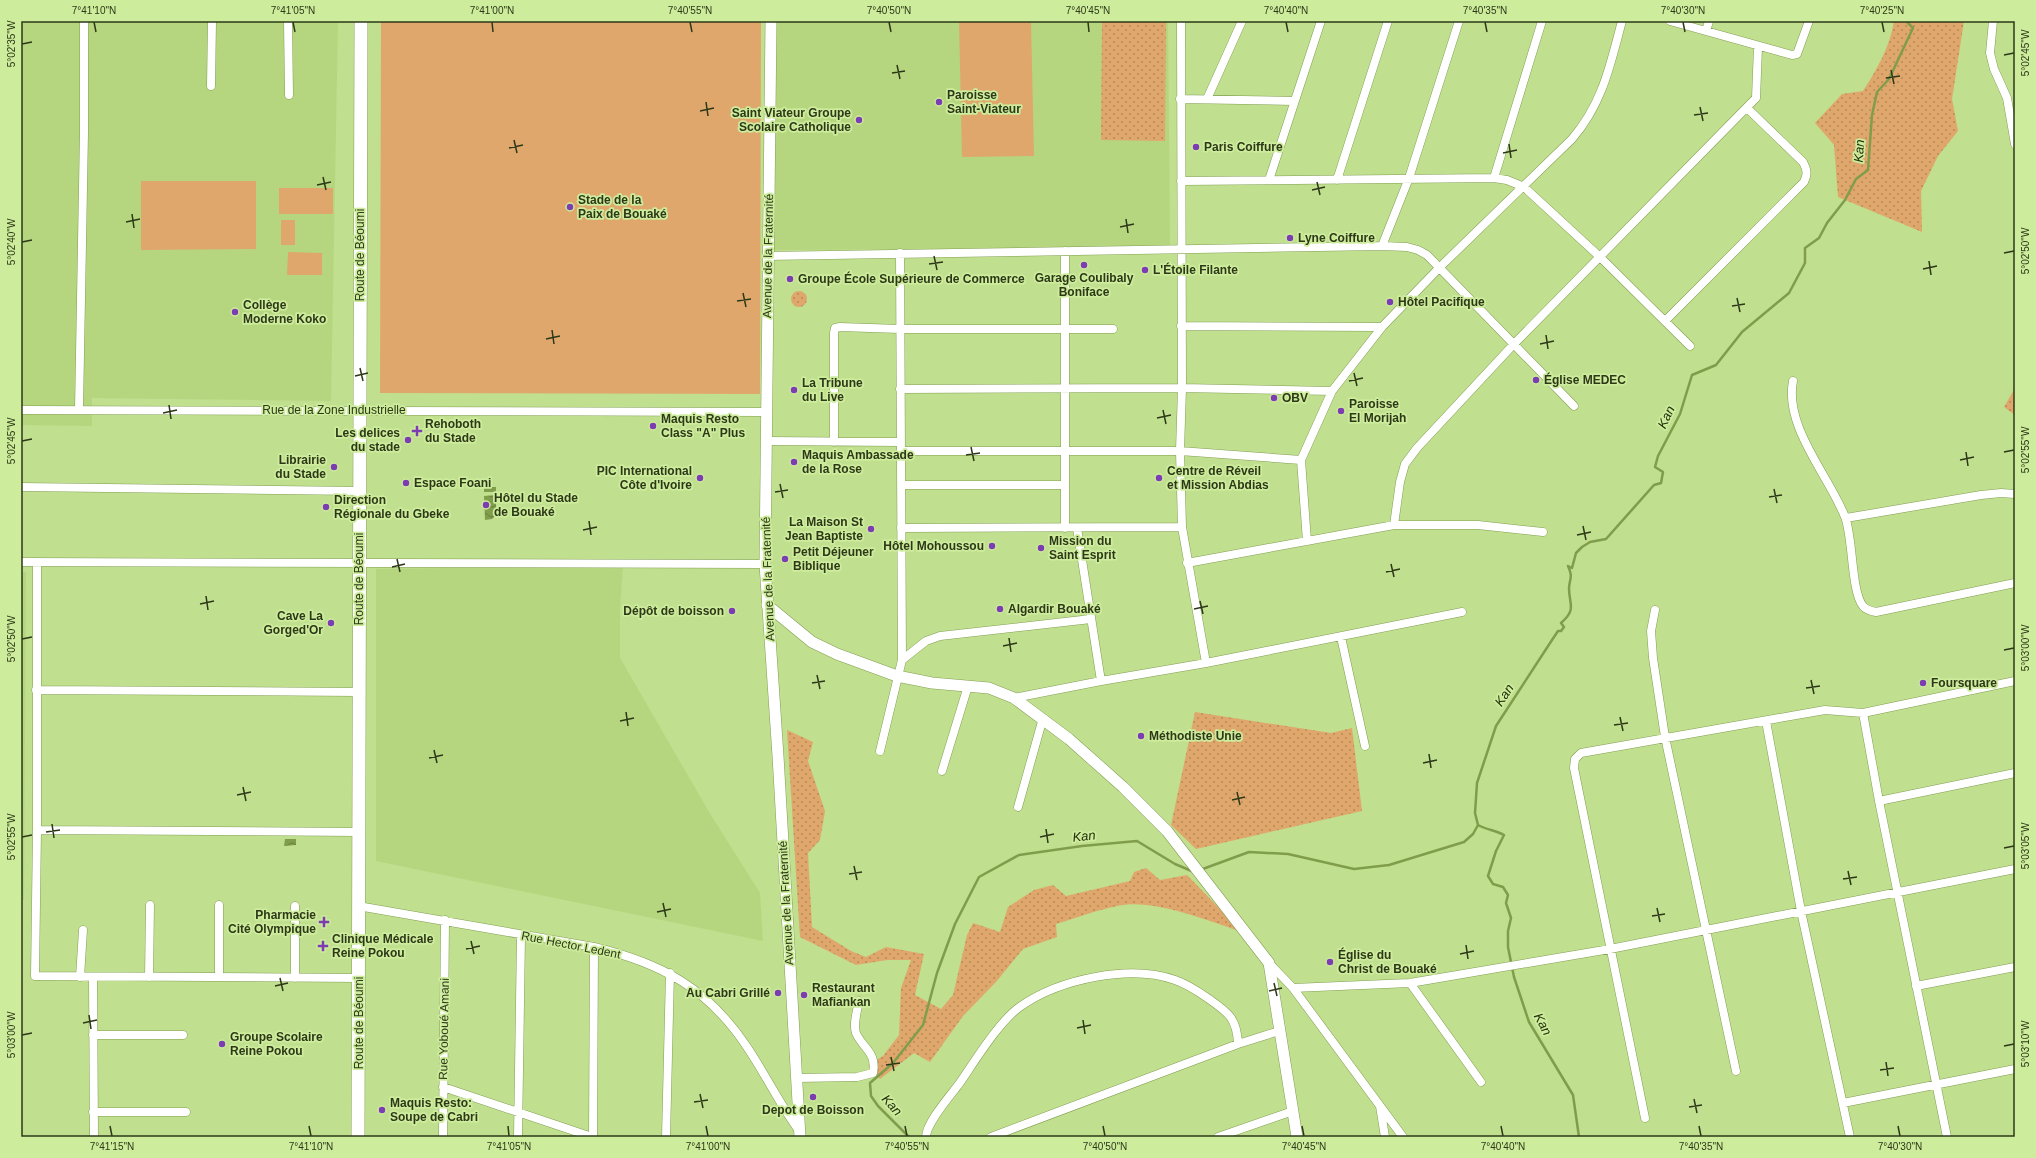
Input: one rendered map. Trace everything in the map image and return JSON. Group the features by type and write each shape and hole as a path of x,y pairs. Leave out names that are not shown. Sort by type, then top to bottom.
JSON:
{"main road":[{"name":"Route de Béoumi","path":"358,1137 361,21"}],"street":[{"path":"79,409 84,132 84,21"},
{"path":"211,86 212,21"},
{"path":"288,21 289,95"},
{"name":"Avenue de la Fraternité","path":"771,21 767,256 767,441 765,564 778,756 800,1135"},
{"path":"1181,21 1180,99 1182,388 1180,451 1182,527 1187,563 1206,663"},
{"path":"1207,99 1242,21"},
{"path":"1269,180 1321,21"},
{"path":"1337,180 1388,21"},
{"path":"1382,246 1409,178 1459,21"},
{"path":"1494,178 1542,21"},
{"path":"1307,541 1301,460 1332,391 1382,327 1440,267 1524,187 1587,122 1596,105 1605,81 1622,21"},
{"path":"1670,21 1758,47 1792,55 1797,54 1809,21"},
{"path":"1706,31 1709,21"},
{"path":"1993,21 1990,53 1994,69 2007,98 2015,144"},
{"path":"1394,525 1400,482 1405,464 1513,345 1748,108 1756,98 1758,47"},
{"path":"1180,99 1294,101"},
{"path":"1664,321 1804,182 1807,176 1807,169 1803,162 1748,108"},
{"path":"1181,181 1409,178 1494,178 1507,180 1524,187 1600,257 1690,346"},
{"path":"767,256 1181,248 1382,246 1418,250 1440,267 1513,345 1574,406"},
{"path":"1064,251 1065,528"},
{"path":"880,751 902,660 900,253"},
{"path":"1181,326 1382,327"},
{"path":"834,442 835,328 1113,329"},
{"path":"1793,380 1791,391 1793,408 1799,425 1846,518 1858,593 1862,606 1876,612 2015,583"},
{"path":"900,389 1182,388 1332,391"},
{"name":"Rue de la Zone Industrielle","path":"21,410 766,412"},
{"path":"767,441 901,442"},
{"path":"901,451 1180,451 1301,460"},
{"path":"901,485 1064,485"},
{"path":"21,487 360,491"},
{"path":"1846,518 1981,495 2001,493 2015,494"},
{"path":"1187,563 1394,525 1478,525 1543,532"},
{"path":"901,528 1182,527"},
{"path":"1077,528 1101,681"},
{"path":"21,562 765,564"},
{"path":"37,562 37,830 35,976 359,978"},
{"path":"767,606 812,642 837,654 898,676 932,683 989,688 1014,698 1043,718 1123,787 1167,832 1269,963 1293,988 1403,1137"},
{"path":"1655,610 1651,631 1652,658 1665,737 1736,1071"},
{"path":"1014,698 1206,663 1462,612"},
{"path":"902,660 926,641 940,636 1091,619"},
{"path":"1341,636 1365,746"},
{"path":"1645,1118 1574,768 1575,759 1581,753 1665,737 1825,710 1863,713 2015,681"},
{"path":"942,771 968,686"},
{"path":"36,690 359,692"},
{"path":"1863,713 1935,1085 1947,1137"},
{"path":"1018,807 1043,718"},
{"path":"1766,721 1802,911 1850,1137"},
{"path":"1879,801 2015,773"},
{"path":"37,830 360,832"},
{"path":"1293,988 1410,983 1610,949 2015,869"},
{"path":"149,977 150,905"},
{"path":"219,905 219,976"},
{"path":"295,906 295,978"},
{"name":"Rue Hector Ledent","path":"358,906 445,920 521,936 594,947 643,961 670,973 709,1000 731,1023 800,1135"},
{"name":"Rue Yoboué Amani","path":"443,1137 445,920"},
{"path":"80,977 83,930"},
{"path":"518,1137 521,936"},
{"path":"443,1087 593,1137 594,947"},
{"path":"1269,963 1297,1137"},
{"path":"1916,986 2015,967"},
{"path":"666,1137 670,973"},
{"path":"926,1137 927,1128 950,1096 1003,1024 1020,1007 1035,997 1085,979 1123,974 1153,974 1175,980 1201,993 1230,1014 1238,1030 1238,1044"},
{"path":"94,977 94,1137"},
{"path":"1410,983 1481,1082"},
{"path":"797,1078 857,1077 873,1073 875,1064 871,1053 856,1033 855,1016 859,1001"},
{"path":"991,1137 1238,1044 1279,1031"},
{"path":"93,1035 183,1036"},
{"path":"1843,1103 2015,1069"},
{"path":"1379,1104 1385,1137"},
{"path":"1218,1137 1293,1111"},
{"path":"93,1112 186,1112"}],"shaded area":[{"path":"21,21 338,21 331,401 92,398 92,426 21,425"},
{"name":"Stade de la Paix de Bouaké","path":"381,21 761,21 760,394 380,393"},
{"path":"775,21 1168,21 1170,247 774,250"},
{"path":"959,21 1031,21 1034,156 962,157"},
{"path":"1102,21 1166,21 1165,141 1101,140"},
{"path":"1894,21 1964,21 1952,99 1958,131 1938,156 1921,191 1922,232 1838,197 1834,145 1815,123 1842,94 1863,91 1886,49"},
{"path":"141,181 256,181 256,249 141,250"},
{"path":"279,188 333,188 333,214 279,214"},
{"path":"281,220 295,220 295,245 281,245"},
{"path":"288,252 322,253 322,275 287,275"},
{"path":"799,291 806,296 807,299 802,306 799,307 792,302 791,299 796,292"},
{"path":"2015,388 2015,415 2004,407"},
{"path":"623,566 620,608 620,658 709,812 760,893 763,941 376,861 376,569"},
{"path":"21,572 26,572 24,900 21,900"},
{"path":"1195,712 1331,733 1352,728 1362,811 1196,849 1171,825"},
{"path":"787,730 813,742 808,761 825,811 820,840 808,853 812,927 851,951 866,957 886,947 924,954 915,995 941,1009 953,995 967,935 973,923 1000,932 1008,907 1034,890 1053,885 1066,896 1130,881 1134,872 1146,868 1160,880 1187,875 1242,932 1180,912 1147,905 1131,904 1102,910 1056,924 1057,937 1023,949 996,982 963,1016 930,1062 914,1053 880,1079 868,1065 883,1056 899,1035 901,988 911,960 887,960 856,965 800,937"}],"water":[{"path":"484,487 496,487 496,492 484,492"},
{"path":"496,495 496,515 492,519 485,520 484,496"},
{"path":"285,839 296,839 296,845 284,846"}],"waterway":[{"name":"Kan","path":"1579,1137 1573,1095 1529,1022 1514,977 1508,947 1508,931 1511,918 1506,903 1508,895 1503,887 1493,884 1488,876 1496,851 1504,835 1478,825 1475,813 1477,783 1496,726 1558,631 1561,631 1564,627 1561,623 1571,610 1569,594 1571,575 1568,566 1572,568 1576,553 1590,542 1606,539 1654,485 1661,483 1663,472 1655,467 1658,456 1680,414 1692,375 1716,365 1742,332 1789,293 1805,263 1805,248 1819,238 1827,223 1845,200 1856,179 1868,170 1872,115 1877,92 1889,79 1913,28 1906,21"},
{"name":"Kan","path":"1200,870 1249,852 1288,854 1354,869 1389,865 1464,842 1473,834 1478,825"},
{"name":"Kan","path":"909,1137 878,1106 871,1096 870,1083 893,1063 923,1025 937,973 955,924 979,877 1019,855 1082,846 1137,841 1175,864 1194,872"}],"place":[{"name":"Paroisse Saint-Viateur","path":"939,102"},
{"name":"Saint Viateur Groupe Scolaire Catholique","path":"859,120"},
{"name":"Paris Coiffure","path":"1196,147"},
{"name":"Stade de la Paix de Bouaké","path":"570,207"},
{"name":"Lyne Coiffure","path":"1290,238"},
{"name":"Garage Coulibaly Boniface","path":"1084,265"},
{"name":"L'Étoile Filante","path":"1145,270"},
{"name":"Groupe École Supérieure de Commerce","path":"790,279"},
{"name":"Hôtel Pacifique","path":"1390,302"},
{"name":"Collège Moderne Koko","path":"235,312"},
{"name":"Église MEDEC","path":"1536,380"},
{"name":"La Tribune du Live","path":"794,390"},
{"name":"OBV","path":"1274,398"},
{"name":"Paroisse El Morijah","path":"1341,411"},
{"name":"Maquis Resto Class \"A\" Plus","path":"653,426"},
{"name":"Rehoboth du Stade","path":"417,431"},
{"name":"Les delices du stade","path":"408,440"},
{"name":"Maquis Ambassade de la Rose","path":"794,462"},
{"name":"Librairie du Stade","path":"334,467"},
{"name":"PIC International Côte d'Ivoire","path":"700,478"},
{"name":"Centre de Réveil et Mission Abdias","path":"1159,478"},
{"name":"Espace Foani","path":"406,483"},
{"name":"Hôtel du Stade de Bouaké","path":"486,505"},
{"name":"Direction Régionale du Gbeke","path":"326,507"},
{"name":"La Maison St Jean Baptiste","path":"871,529"},
{"name":"Hôtel Mohoussou","path":"992,546"},
{"name":"Mission du Saint Esprit","path":"1041,548"},
{"name":"Petit Déjeuner Biblique","path":"785,559"},
{"name":"Algardir Bouaké","path":"1000,609"},
{"name":"Dépôt de boisson","path":"732,611"},
{"name":"Cave La Gorged'Or","path":"331,623"},
{"name":"Foursquare","path":"1923,683"},
{"name":"Méthodiste Unie","path":"1141,736"},
{"name":"Pharmacie Cité Olympique","path":"324,922"},
{"name":"Clinique Médicale Reine Pokou","path":"323,946"},
{"name":"Église du Christ de Bouaké","path":"1330,962"},
{"name":"Au Cabri Grillé","path":"778,993"},
{"name":"Restaurant Mafiankan","path":"804,995"},
{"name":"Groupe Scolaire Reine Pokou","path":"222,1044"},
{"name":"Depot de Boisson","path":"813,1097"},
{"name":"Maquis Resto: Soupe de Cabri","path":"382,1110"}]}
